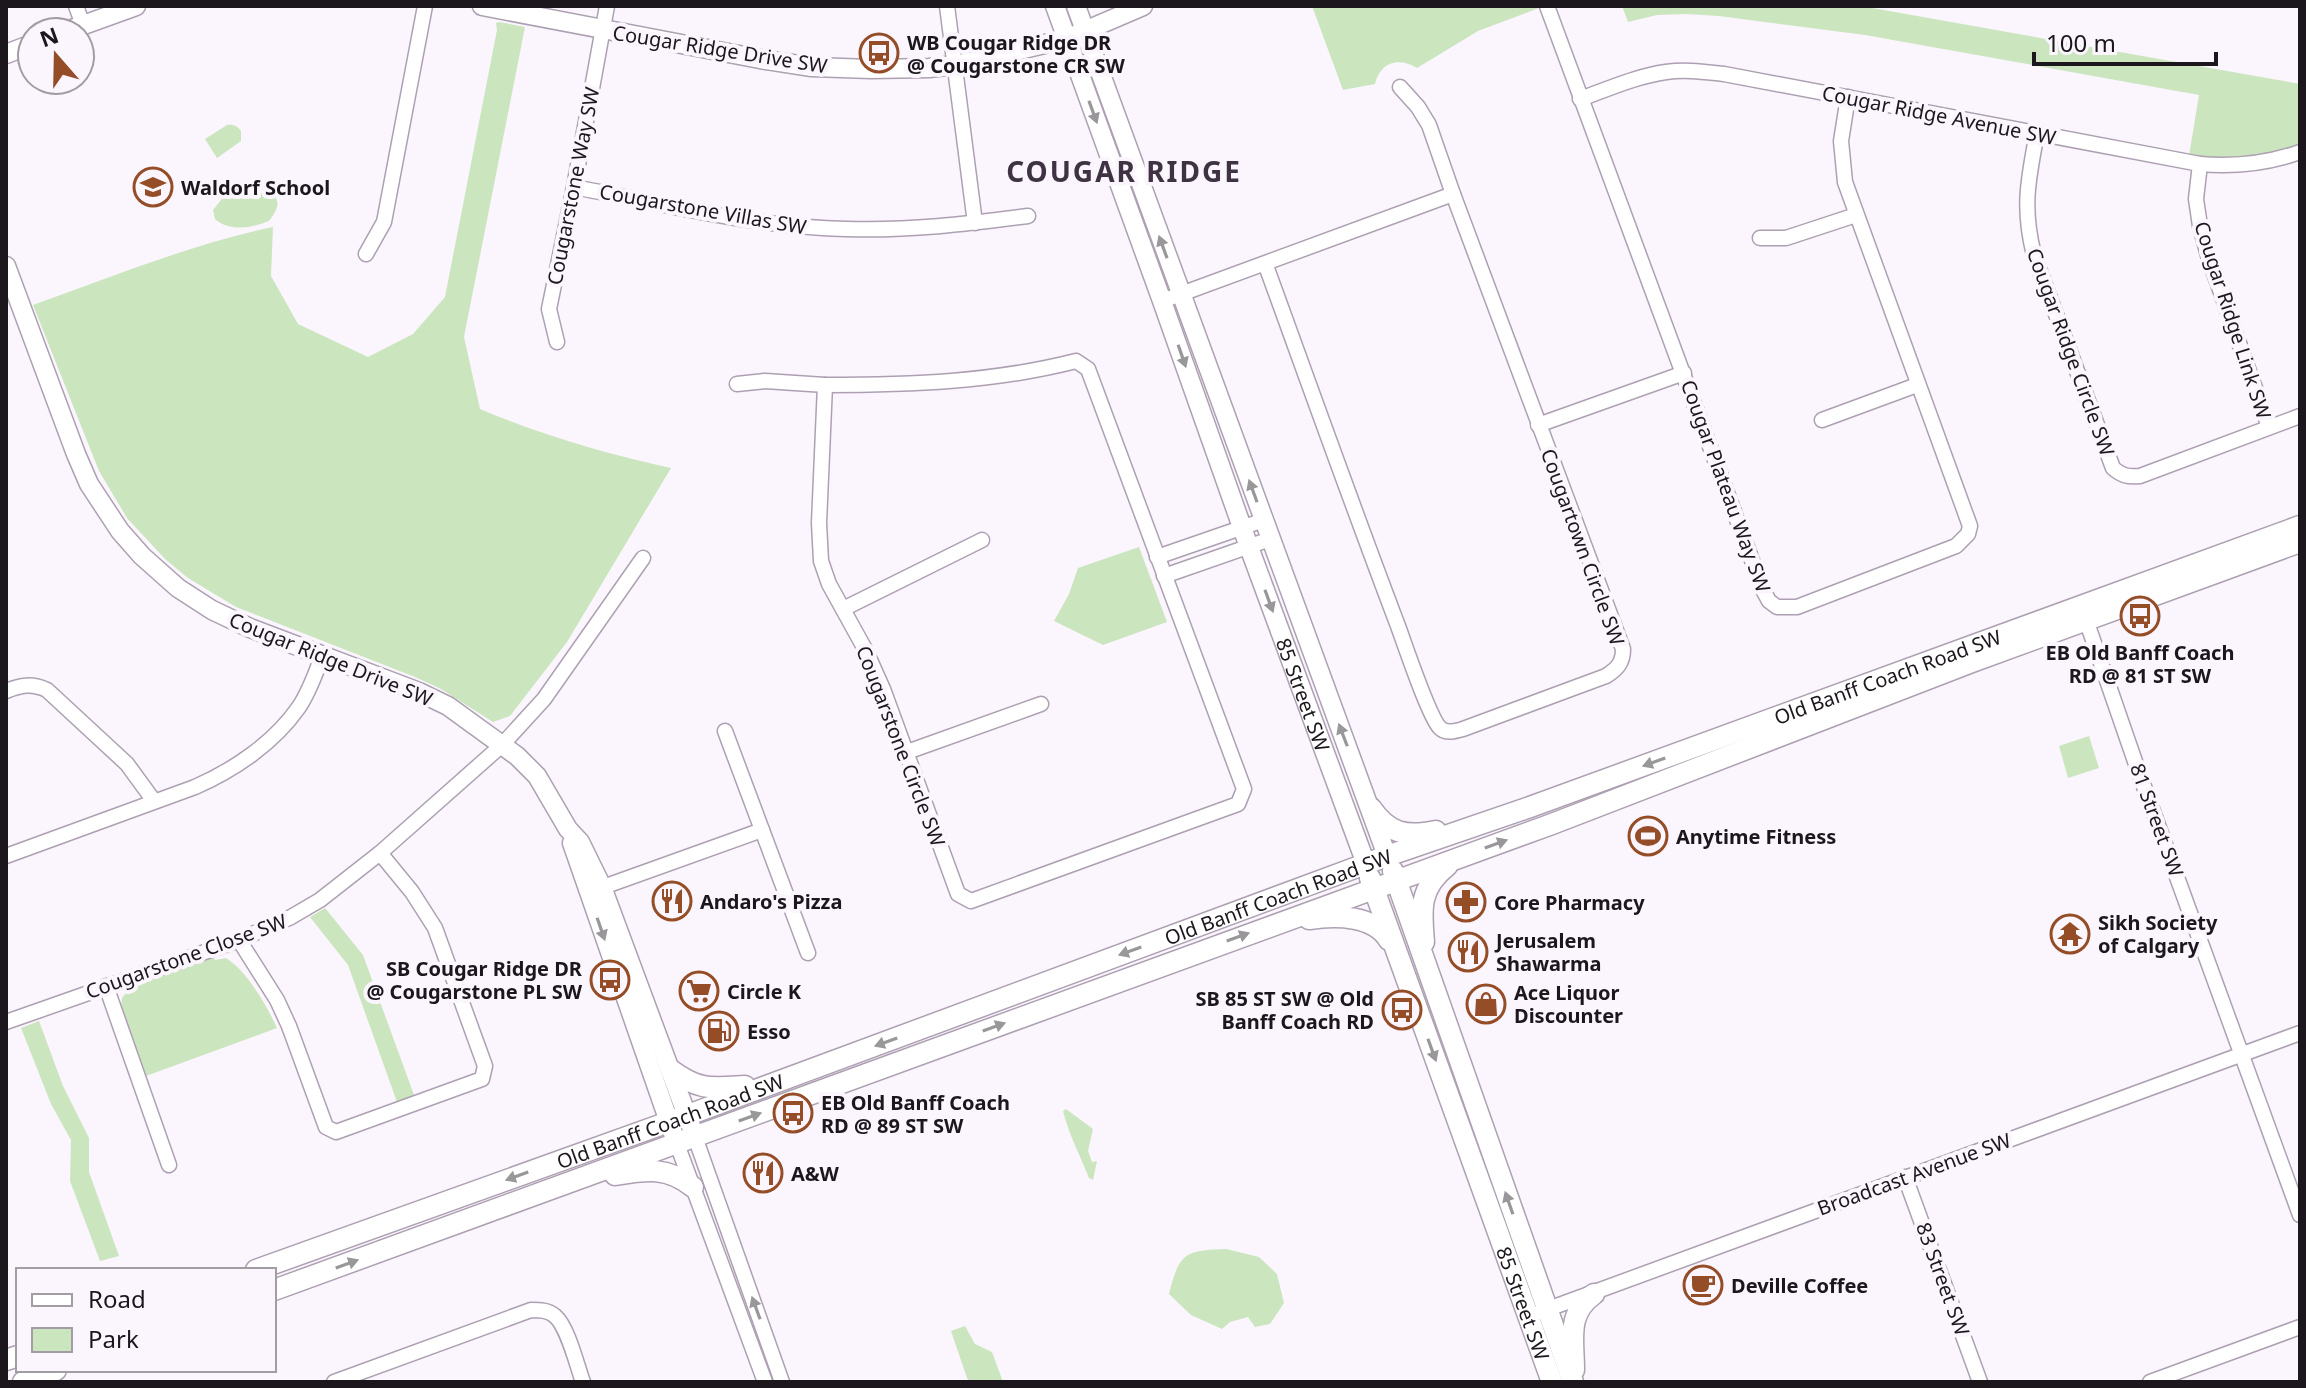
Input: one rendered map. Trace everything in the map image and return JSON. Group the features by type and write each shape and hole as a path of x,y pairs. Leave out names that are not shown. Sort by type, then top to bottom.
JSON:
{"main road":[{"name":"Old Banff Coach Road SW","path":"276,1289 1460,858 2300,526"},
{"name":"Old Banff Coach Road SW","path":"262,1268 769,1085 1387,856 2084,613 2300,542"},
{"path":"1371,808 1388,827 1403,833 1427,833 1495,820"},
{"name":"85 Street SW","path":"1387,856 1427,969 1537,1313 1552,1382"},
{"path":"1427,969 1423,922 1425,892 1434,877 1460,858"},
{"name":"85 Street SW","path":"1366,864 1396,951 1537,1313 1574,1382"},
{"path":"1267,927 1315,918 1354,919 1386,934 1396,951"},
{"path":"671,1070 700,1087 769,1085"},
{"path":"576,1180 661,1171 693,1187"},
{"path":"1574,1382 1573,1324 1582,1302 1594,1294"},
{"path":"23,1382 50,1372"}],"street":[{"path":"96,20 136,6"},
{"path":"366,254 384,222 425,6"},
{"name":"Cougar Ridge Drive SW","path":"482,6 812,67 886,69 956,65 1066,39 1143,6"},
{"name":"Cougarstone Way SW","path":"557,342 549,309 607,6"},
{"path":"947,6 975,223"},
{"name":"85 Street SW","path":"1055,6 1366,864"},
{"name":"85 Street SW","path":"1076,6 1387,856"},
{"name":"Cougar Plateau Way SW","path":"1547,6 1763,590 1777,607 1797,607 1956,546 1968,534 1968,518 1845,182 1841,141 1848,97"},
{"name":"Cougar Ridge Avenue SW","path":"1580,99 1655,75 1694,70 2200,164 2243,166 2300,152"},
{"name":"Cougartown Circle SW","path":"1265,263 1409,655 1440,728 1446,731 1463,729 1616,670 1623,649 1429,125 1400,87"},
{"name":"Cougar Ridge Circle SW","path":"2037,133 2026,192 2027,228 2034,255 2113,468 2120,475 2140,476 2300,416"},
{"name":"Cougar Ridge Link SW","path":"2200,164 2196,199 2200,226 2269,427"},
{"name":"Cougarstone Villas SW","path":"574,187 801,227 895,230 1028,216"},
{"path":"1162,301 1453,194"},
{"path":"1760,238 1786,238 1856,215"},
{"name":"Cougar Ridge Drive SW","path":"6,266 89,484 120,531 142,556 178,588 212,610 448,706 502,745 537,776 568,829 580,842 686,1140"},
{"name":"Cougarstone Circle SW","path":"1076,361 1088,369 1157,557 1244,789 1238,804 971,901 958,894 875,671 829,584 821,561 825,385 934,383 1041,370 1076,361"},
{"path":"1538,425 1684,373"},
{"path":"737,384 765,381 825,385"},
{"path":"1822,420 1917,385"},
{"path":"1157,557 1264,520"},
{"path":"1164,576 1270,539"},
{"path":"843,609 982,540"},
{"name":"Cougarstone Close SW","path":"6,1022 239,940 291,917 320,900 380,853 502,745 544,699 643,558"},
{"name":"81 Street SW","path":"2084,613 2300,1215"},
{"path":"6,856 222,775 263,745 299,708 322,656"},
{"path":"6,691 25,685 47,690 127,764 154,801"},
{"path":"907,752 1041,704"},
{"path":"725,731 808,953"},
{"path":"595,890 762,830"},
{"path":"239,940 277,1000 326,1127 336,1132 482,1079 485,1066 435,928 412,892 380,853"},
{"name":"Cougar Ridge Drive SW","path":"625,975 671,1070 678,1118"},
{"path":"106,986 169,1165"},
{"name":"Broadcast Avenue SW","path":"1537,1313 2300,1033"},
{"path":"686,1140 739,1259 780,1376 764,1379 693,1187 686,1140"},
{"name":"83 Street SW","path":"1905,1177 1980,1382"},
{"path":"722,1265 739,1259"},
{"path":"334,1382 531,1310 540,1310 552,1314 561,1323 583,1382"},
{"path":"2150,1382 2300,1327"}],"green space":[{"path":"1312,6 1539,8 1478,31 1417,68 1397,62 1381,71 1375,84 1343,90"},
{"path":"1622,6 1861,6 2300,84 2300,158 2188,162 2199,95 1865,35 1719,16 1657,15 1628,22"},
{"path":"496,23 525,27 464,337 480,409 574,443 671,468 567,642 510,716 493,722 441,689 415,677 236,607 188,578 165,559 127,518 99,471 33,305 182,252 273,227 271,276 298,324 368,357 413,334 445,297"},
{"path":"227,125 240,129 241,141 217,158 205,139"},
{"path":"239,187 252,197 267,191 275,197 277,208 269,221 241,228 227,226 215,219 213,210 223,194"},
{"path":"1139,547 1167,622 1103,645 1054,621 1069,594 1078,568"},
{"path":"2089,736 2099,768 2068,778 2059,746"},
{"path":"325,908 363,955 414,1095 397,1102 348,965 310,917"},
{"path":"213,956 215,960 226,958 249,980 277,1028 146,1076 121,1007 122,998 129,989"},
{"path":"39,1021 63,1086 89,1138 89,1172 119,1256 100,1261 70,1181 71,1140 51,1104 21,1028"},
{"path":"1066,1109 1093,1129 1088,1151 1092,1162 1097,1161 1093,1180 1089,1178 1071,1137 1063,1111"},
{"path":"1226,1249 1259,1257 1277,1274 1284,1303 1270,1324 1255,1327 1248,1317 1230,1322 1222,1329 1191,1315 1169,1294 1176,1270 1186,1257 1201,1251"},
{"path":"965,1326 975,1344 992,1352 1003,1382 970,1382 967,1378 951,1331"}],"place":[{"name":"WB Cougar Ridge DR @ Cougarstone CR SW","path":"879,53"},
{"name":"Waldorf School","path":"153,187"},
{"name":"EB Old Banff Coach RD @ 81 ST SW","path":"2140,616"},
{"name":"Anytime Fitness","path":"1648,836"},
{"name":"Andaro's Pizza","path":"672,901"},
{"name":"Core Pharmacy","path":"1466,902"},
{"name":"Sikh Society of Calgary","path":"2070,934"},
{"name":"Jerusalem Shawarma","path":"1468,952"},
{"name":"SB Cougar Ridge DR @ Cougarstone PL SW","path":"610,980"},
{"name":"Circle K","path":"699,991"},
{"name":"Ace Liquor Discounter","path":"1486,1004"},
{"name":"SB 85 ST SW @ Old Banff Coach RD","path":"1402,1010"},
{"name":"Esso","path":"719,1031"},
{"name":"EB Old Banff Coach RD @ 89 ST SW","path":"793,1113"},
{"name":"A&W","path":"763,1173"},
{"name":"Deville Coffee","path":"1703,1285"}],"district":[{"name":"COUGAR RIDGE","path":"1124,171"}]}
